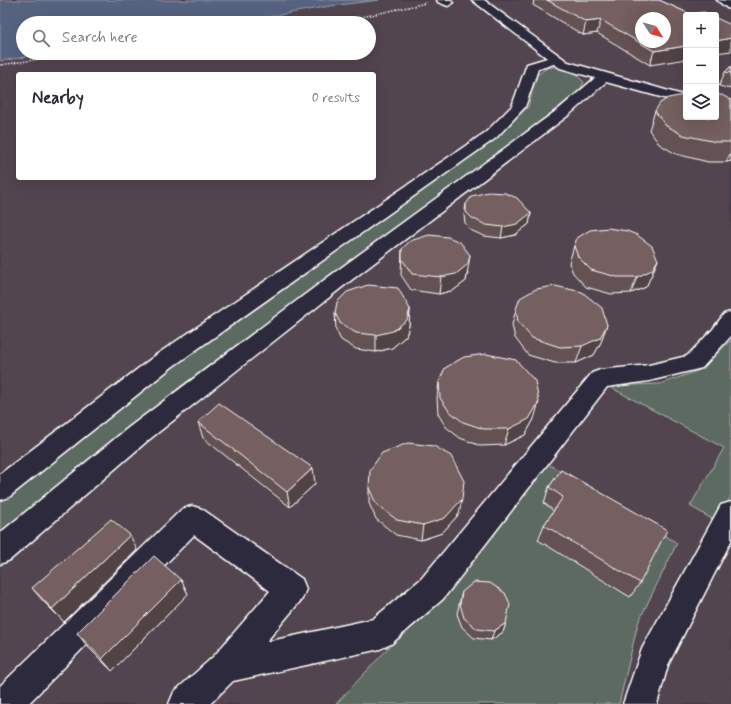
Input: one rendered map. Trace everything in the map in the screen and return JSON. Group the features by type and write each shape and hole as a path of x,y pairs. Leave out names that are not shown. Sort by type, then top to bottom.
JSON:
{"lane":[{"path":"476,0 564,65 683,99"},
{"path":"722,0 731,6"},
{"path":"0,489 164,361 491,135 518,106 532,67 556,59"},
{"path":"0,551 137,435 334,283 565,111 604,77"},
{"path":"225,667 380,633 432,589 600,378 649,373 694,362 721,334 731,319"},
{"path":"640,704 653,660 731,514"},
{"path":"5,704 192,518 291,589 225,667 186,704"}],"path":[{"path":"367,16 430,2 445,1"},
{"path":"0,65 33,60"}],"shaded area":[{"path":"379,0 731,0 731,704 0,704 0,61 16,58 16,60 376,60 376,16 274,16 330,6"}],"green space":[{"path":"558,66 573,72 584,82 579,92 181,386 0,536 0,501 169,367 497,136 528,107 537,75 547,68"},
{"path":"731,340 731,496 717,522 690,506 724,448 608,386 660,384 700,370"},
{"path":"548,464 677,543 638,623 619,704 336,704 449,583"}],"water":[{"path":"0,0 379,0 330,6 274,16 16,16 16,58 0,61"}],"building":[{"path":"547,0 659,0 686,12 683,12 683,46 654,51 649,48 671,48 671,12 635,12 635,40 601,20 586,22"},
{"path":"719,19 731,25 731,38 719,40"},
{"path":"731,66 731,73 725,72"},
{"path":"683,95 683,120 719,120 719,95 731,100 731,142 716,142 683,135 665,125 655,111 660,103 668,98"},
{"path":"488,192 505,193 517,198 531,213 517,224 503,227 486,225 472,218 466,212 466,204 472,196"},
{"path":"608,228 627,231 637,235 652,246 658,260 652,270 637,277 617,277 591,270 578,257 574,246 577,238 590,230"},
{"path":"429,235 448,237 460,242 470,255 468,264 456,274 441,277 412,274 402,259 402,249 410,241"},
{"path":"368,285 398,288 410,309 407,320 393,331 376,335 356,333 340,323 335,313 337,302 347,292"},
{"path":"555,286 582,292 602,308 607,325 600,338 582,346 560,347 532,338 518,322 516,309 520,298 536,289"},
{"path":"486,354 516,360 535,381 539,402 529,419 509,429 484,429 463,422 449,411 440,398 439,382 445,368 464,357"},
{"path":"219,403 313,468 287,492 198,422"},
{"path":"408,443 434,446 451,456 464,481 462,499 445,518 423,525 397,520 376,504 369,488 370,470 382,453"},
{"path":"561,470 667,530 640,583 544,525 563,497 549,487"},
{"path":"111,519 130,535 52,609 32,588"},
{"path":"154,556 181,580 102,659 77,633"},
{"path":"474,582 490,583 505,593 510,604 506,623 494,631 477,629 464,618 460,604 462,592"}]}
